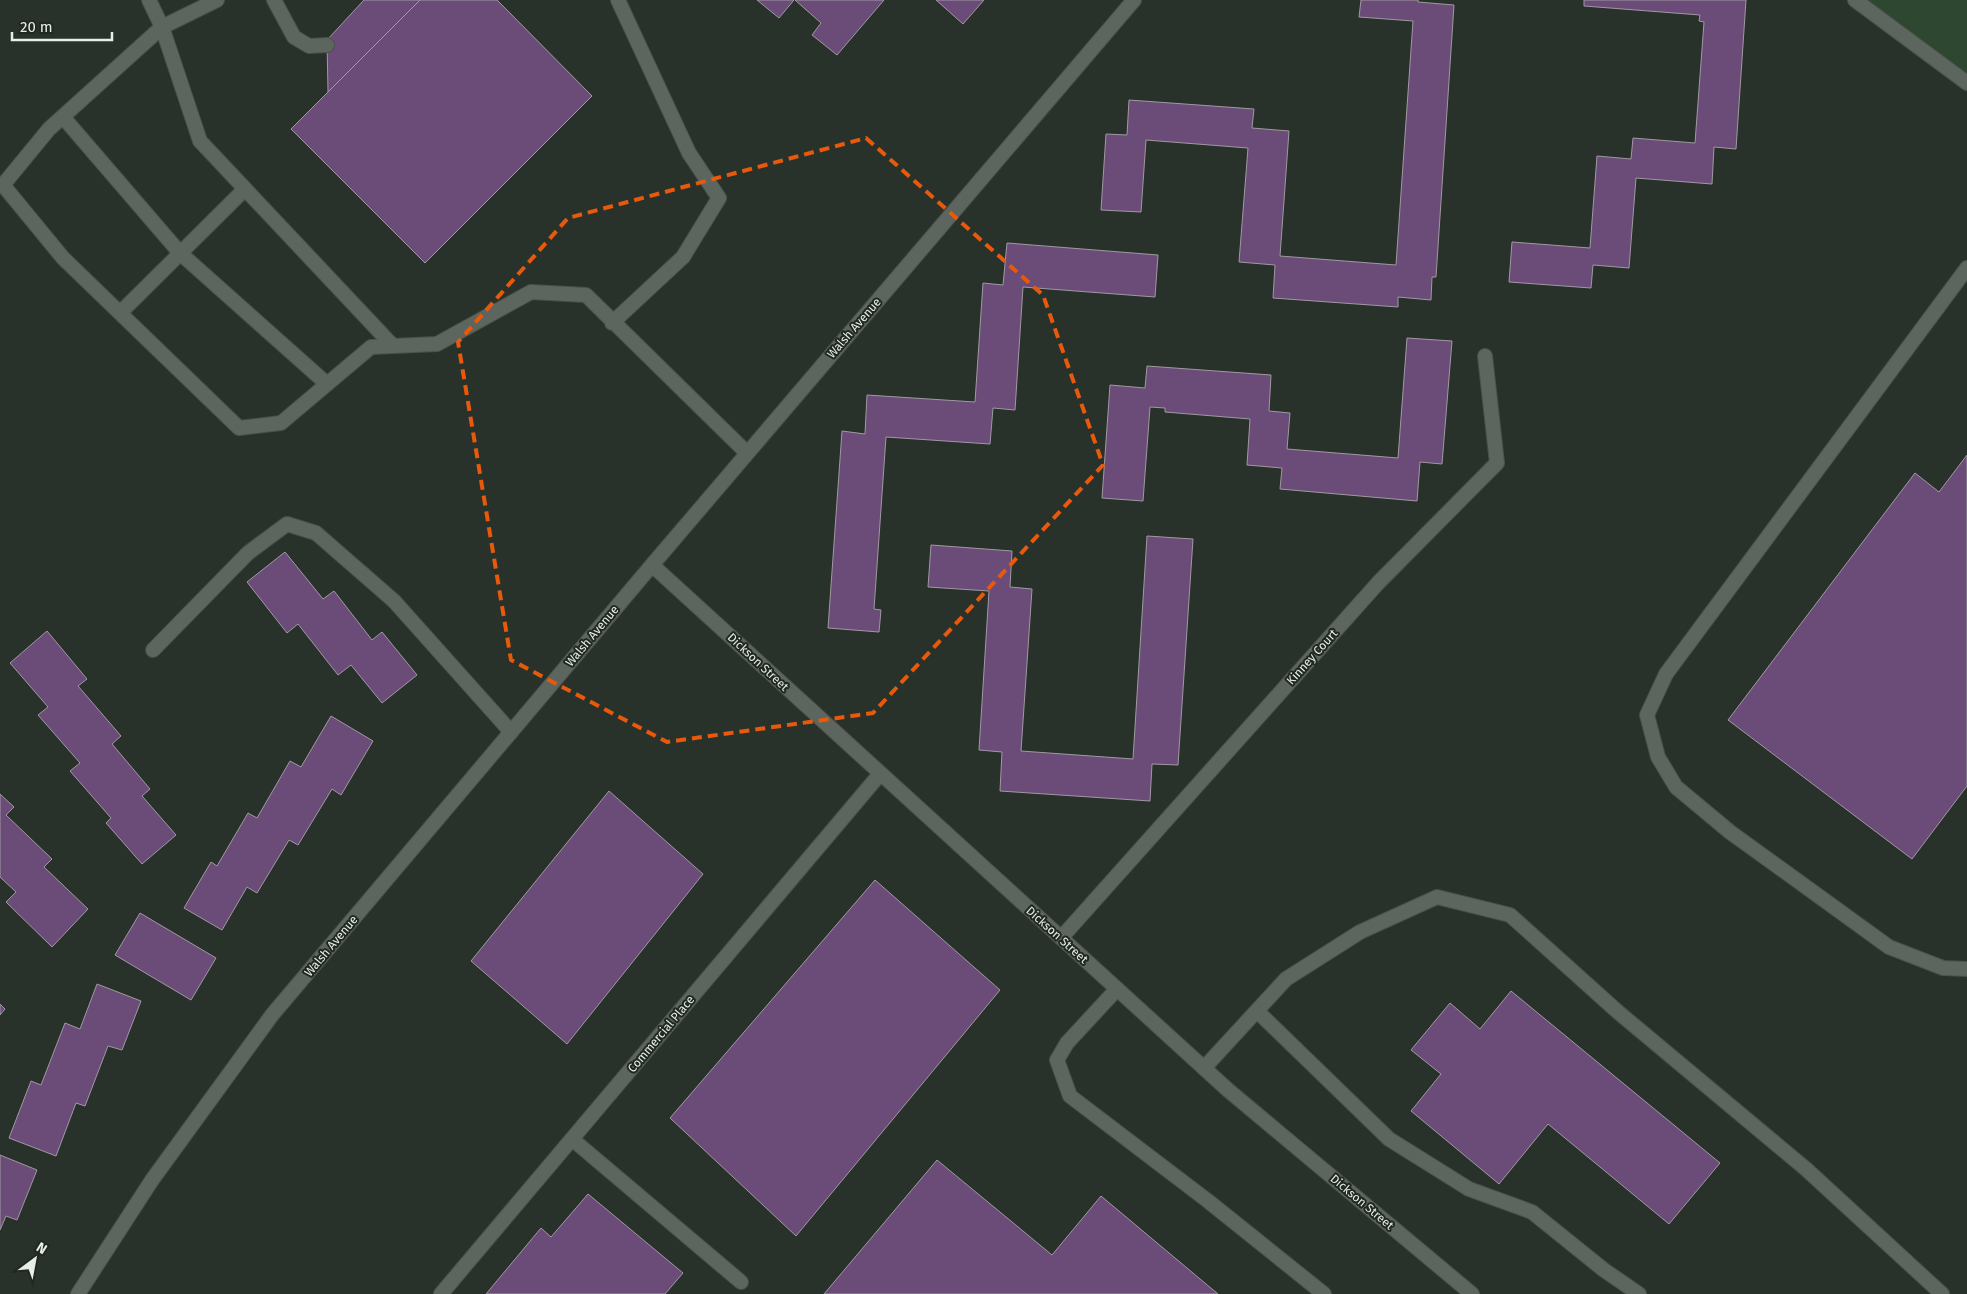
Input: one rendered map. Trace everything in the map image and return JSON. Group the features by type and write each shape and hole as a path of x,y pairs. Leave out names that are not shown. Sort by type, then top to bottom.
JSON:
{"street":[{"path":"149,0 162,27 200,141 392,346"},
{"path":"217,0 162,27 49,129 3,185 63,258 239,428 281,423 371,347 438,344 531,292 586,296 747,453"},
{"path":"274,0 294,37 309,46 328,45"},
{"path":"612,323 683,257 719,198 689,153 618,0"},
{"name":"Walsh Avenue","path":"78,1294 152,1180 272,1015 747,453 1134,0"},
{"path":"1855,0 1967,83"},
{"path":"63,117 180,253 327,384"},
{"path":"120,313 245,189"},
{"path":"1967,268 1666,674 1647,715 1658,757 1676,787 1730,832 1890,947 1943,968 1967,969"},
{"name":"Kinney Court","path":"1061,938 1378,583 1498,463 1484,356"},
{"path":"154,650 248,553 287,524 316,533 394,601 511,732"},
{"name":"Dickson Street","path":"652,565 1204,1068 1471,1294"},
{"name":"Commercial Place","path":"441,1294 880,774"},
{"path":"1204,1068 1286,979 1360,932 1437,897 1510,915 1618,1012 1806,1169 1942,1294"},
{"path":"1117,989 1067,1043 1058,1060 1070,1096 1208,1201 1324,1294"},
{"path":"1257,1011 1389,1139 1468,1189 1532,1212 1604,1270 1639,1294"},
{"path":"572,1139 741,1282"}],"highlighted area":[{"path":"866,138 1043,295 1103,465 873,713 667,742 511,660 458,342 568,218"}],"green space":[{"path":"1850,0 1967,0 1967,88"}],"building":[{"path":"364,0 420,0 328,92 327,40"},
{"path":"420,0 497,0 592,96 425,263 291,129"},
{"path":"757,0 794,0 779,18"},
{"path":"795,0 884,0 837,55 812,35 821,23"},
{"path":"936,0 984,0 963,24"},
{"path":"1361,0 1418,0 1418,2 1454,5 1436,277 1432,277 1431,300 1398,297 1398,307 1273,298 1275,265 1239,262 1248,148 1146,140 1141,212 1101,210 1106,134 1127,135 1129,100 1254,109 1252,128 1289,131 1280,256 1396,265 1413,21 1359,17"},
{"path":"1584,0 1746,0 1736,149 1714,147 1712,184 1636,178 1629,268 1593,265 1591,288 1509,282 1512,242 1590,248 1597,156 1631,159 1633,138 1695,143 1704,22 1699,21 1700,15 1584,6"},
{"path":"1007,243 1158,255 1155,297 1023,287 1015,410 993,408 990,444 886,437 874,609 881,610 879,632 828,628 842,431 865,434 867,395 975,402 983,283 1003,285"},
{"path":"1407,338 1452,341 1442,464 1420,462 1417,501 1280,489 1282,468 1247,465 1250,419 1165,412 1165,408 1150,407 1143,501 1102,498 1110,385 1145,388 1147,366 1271,375 1269,411 1290,413 1287,449 1398,458"},
{"path":"1967,455 1967,786 1912,859 1728,720 1915,473 1939,492"},
{"path":"1147,536 1193,539 1178,765 1152,764 1150,801 1000,791 1002,752 979,750 989,591 928,587 931,545 1012,551 1010,587 1032,589 1021,751 1133,759"},
{"path":"285,552 323,599 334,591 372,640 382,632 417,675 382,703 351,665 338,675 298,624 287,633 247,582"},
{"path":"47,631 87,679 78,686 121,736 112,744 150,789 142,796 176,835 142,864 106,823 111,818 70,771 80,763 38,715 48,707 10,663"},
{"path":"331,716 373,741 341,795 332,789 298,845 289,840 257,893 247,887 222,930 184,908 211,862 217,866 248,813 257,818 290,761 301,767"},
{"path":"609,791 703,874 567,1044 471,961"},
{"path":"0,794 14,807 6,815 52,859 44,867 88,909 52,947 6,902 16,892 0,877"},
{"path":"875,880 1000,990 796,1236 670,1118"},
{"path":"140,913 216,958 191,1000 115,955"},
{"path":"97,984 141,1001 122,1050 108,1046 85,1106 76,1103 56,1156 9,1138 31,1081 41,1085 65,1023 80,1029"},
{"path":"1511,991 1720,1163 1669,1224 1548,1124 1499,1184 1411,1111 1441,1074 1411,1050 1450,1003 1480,1029"},
{"path":"0,1004 5,1009 0,1015"},
{"path":"0,1155 37,1170 17,1220 6,1216 0,1230"},
{"path":"937,1160 1052,1255 1101,1196 1218,1294 824,1294"},
{"path":"588,1194 683,1273 665,1294 486,1294 541,1228 551,1237"}]}
